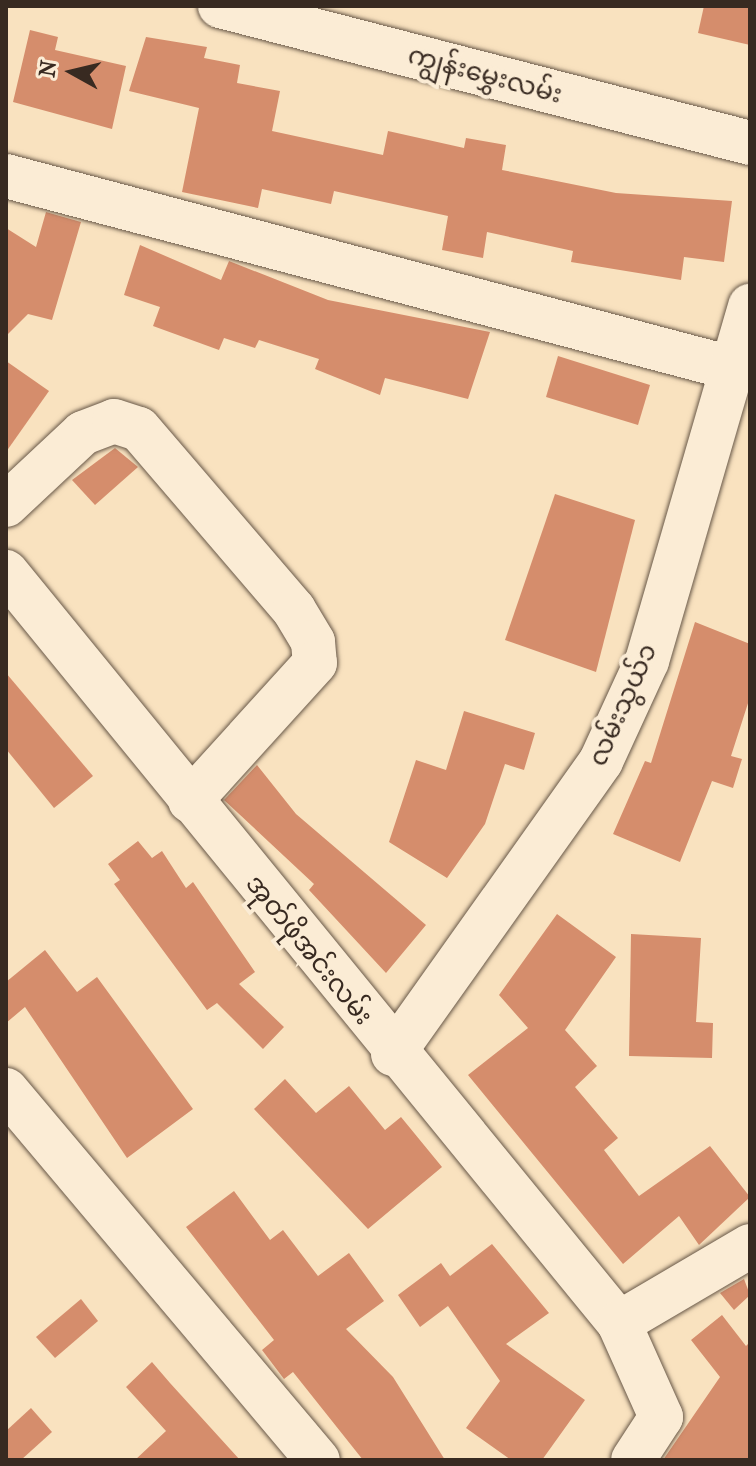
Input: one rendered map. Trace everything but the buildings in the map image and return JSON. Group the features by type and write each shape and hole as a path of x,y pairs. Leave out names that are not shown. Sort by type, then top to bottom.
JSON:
{"street":[{"name":"ကျွန်းမွှေးလမ်း","path":"220,6 750,143"},
{"path":"6,176 731,368"},
{"name":"လမ်းသွယ်၁","path":"393,1054 601,761 647,661 732,433 731,368 750,306"},
{"path":"6,505 83,433 114,421 139,429 294,610 313,642 315,663 190,801"},
{"name":"အုတ်ဖိုအင်းလမ်း","path":"6,572 393,1054 619,1323 661,1417 633,1460"},
{"path":"6,1090 318,1460"},
{"path":"619,1323 750,1246"}]}
